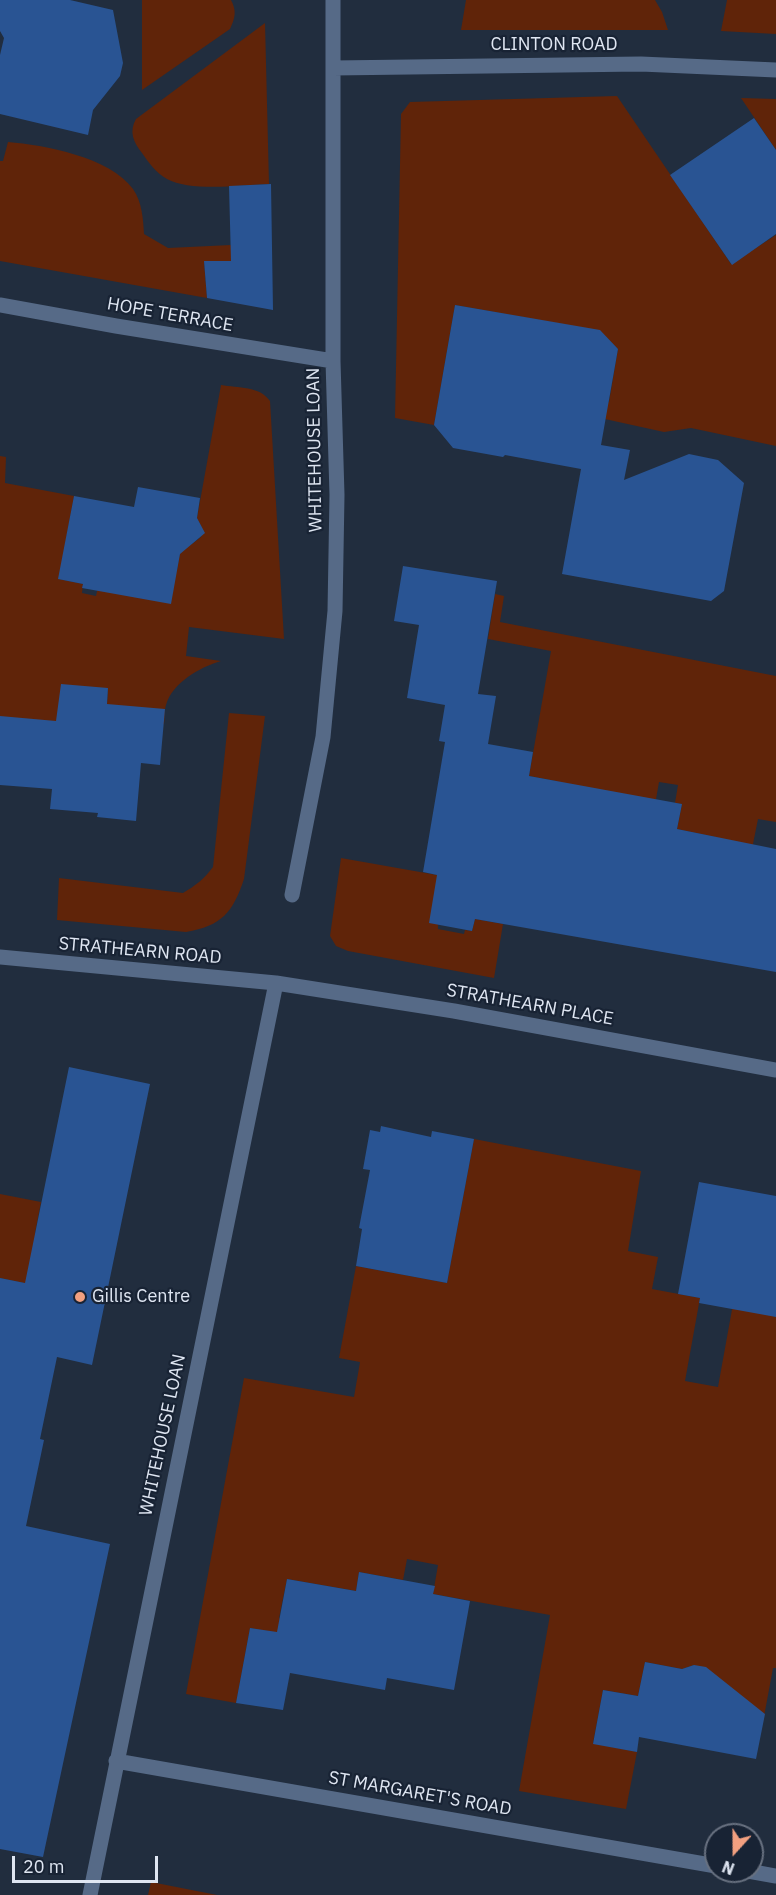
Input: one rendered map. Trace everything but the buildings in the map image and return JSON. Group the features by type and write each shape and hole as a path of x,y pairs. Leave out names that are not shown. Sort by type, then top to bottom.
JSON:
{"street":[{"name":"WHITEHOUSE LOAN","path":"292,895 322,737 335,611 337,495 333,361 333,0"},
{"name":"CLINTON ROAD","path":"333,68 641,64 776,70"},
{"name":"HOPE TERRACE","path":"0,305 333,361"},
{"name":"STRATHEARN ROAD","path":"0,957 276,983"},
{"name":"WHITEHOUSE LOAN","path":"90,1895 276,983"},
{"name":"STRATHEARN PLACE","path":"276,983 454,1011 776,1070"},
{"name":"ST MARGARET'S ROAD","path":"116,1761 704,1864"}],"shaded area":[{"path":"142,0 231,0 235,11 234,18 230,29 142,90"},
{"path":"466,0 655,0 668,30 461,30"},
{"path":"727,0 776,0 776,34 721,31"},
{"path":"265,23 269,184 202,187 177,183 163,177 150,164 134,141 132,132 136,119"},
{"path":"617,96 731,264 776,235 776,446 691,428 664,432 582,414 609,402 618,349 600,331 455,305 434,425 395,418 401,114 410,102"},
{"path":"741,98 776,99 776,150"},
{"path":"8,142 39,146 75,155 93,161 123,178 138,199 142,210 144,234 168,248 231,245 231,261 204,262 207,298 0,261 0,161 3,161"},
{"path":"221,385 255,390 270,401 284,639 189,627 186,656 221,661 204,667 174,690 166,705 164,724 134,722 107,704 108,688 56,741 0,716 0,456 6,457 5,483 74,496 59,579 83,584 82,593 96,596 98,587 165,568 177,570 182,542 192,544 201,537 202,528 197,518"},
{"path":"495,594 504,596 500,622 776,676 776,822 758,819 753,844 760,855 712,854 715,837 677,829 682,804 675,803 678,785 659,782 652,822 551,806 556,781 529,776 551,651 488,639"},
{"path":"229,713 265,716 244,879 230,909 209,926 186,932 57,920 59,878 183,893 210,871 213,867"},
{"path":"341,858 437,875 438,929 464,934 465,930 472,931 475,919 503,924 494,978 348,951 336,946 330,936"},
{"path":"474,1139 641,1171 628,1251 658,1257 652,1289 700,1298 685,1381 718,1387 733,1304 776,1317 776,1668 773,1668 763,1722 694,1665 682,1669 645,1662 638,1696 603,1690 593,1743 637,1752 626,1809 519,1791 550,1615 433,1594 438,1565 407,1559 403,1580 359,1572 356,1591 287,1579 279,1618 299,1622 296,1636 250,1628 236,1703 186,1694 244,1378 354,1397 360,1362 339,1358 356,1266 447,1283"},
{"path":"0,1194 41,1202 35,1233 48,1288 0,1278"},
{"path":"151,1882 217,1895 148,1895"}],"place":[{"name":"Gillis Centre","path":"80,1297"}]}
